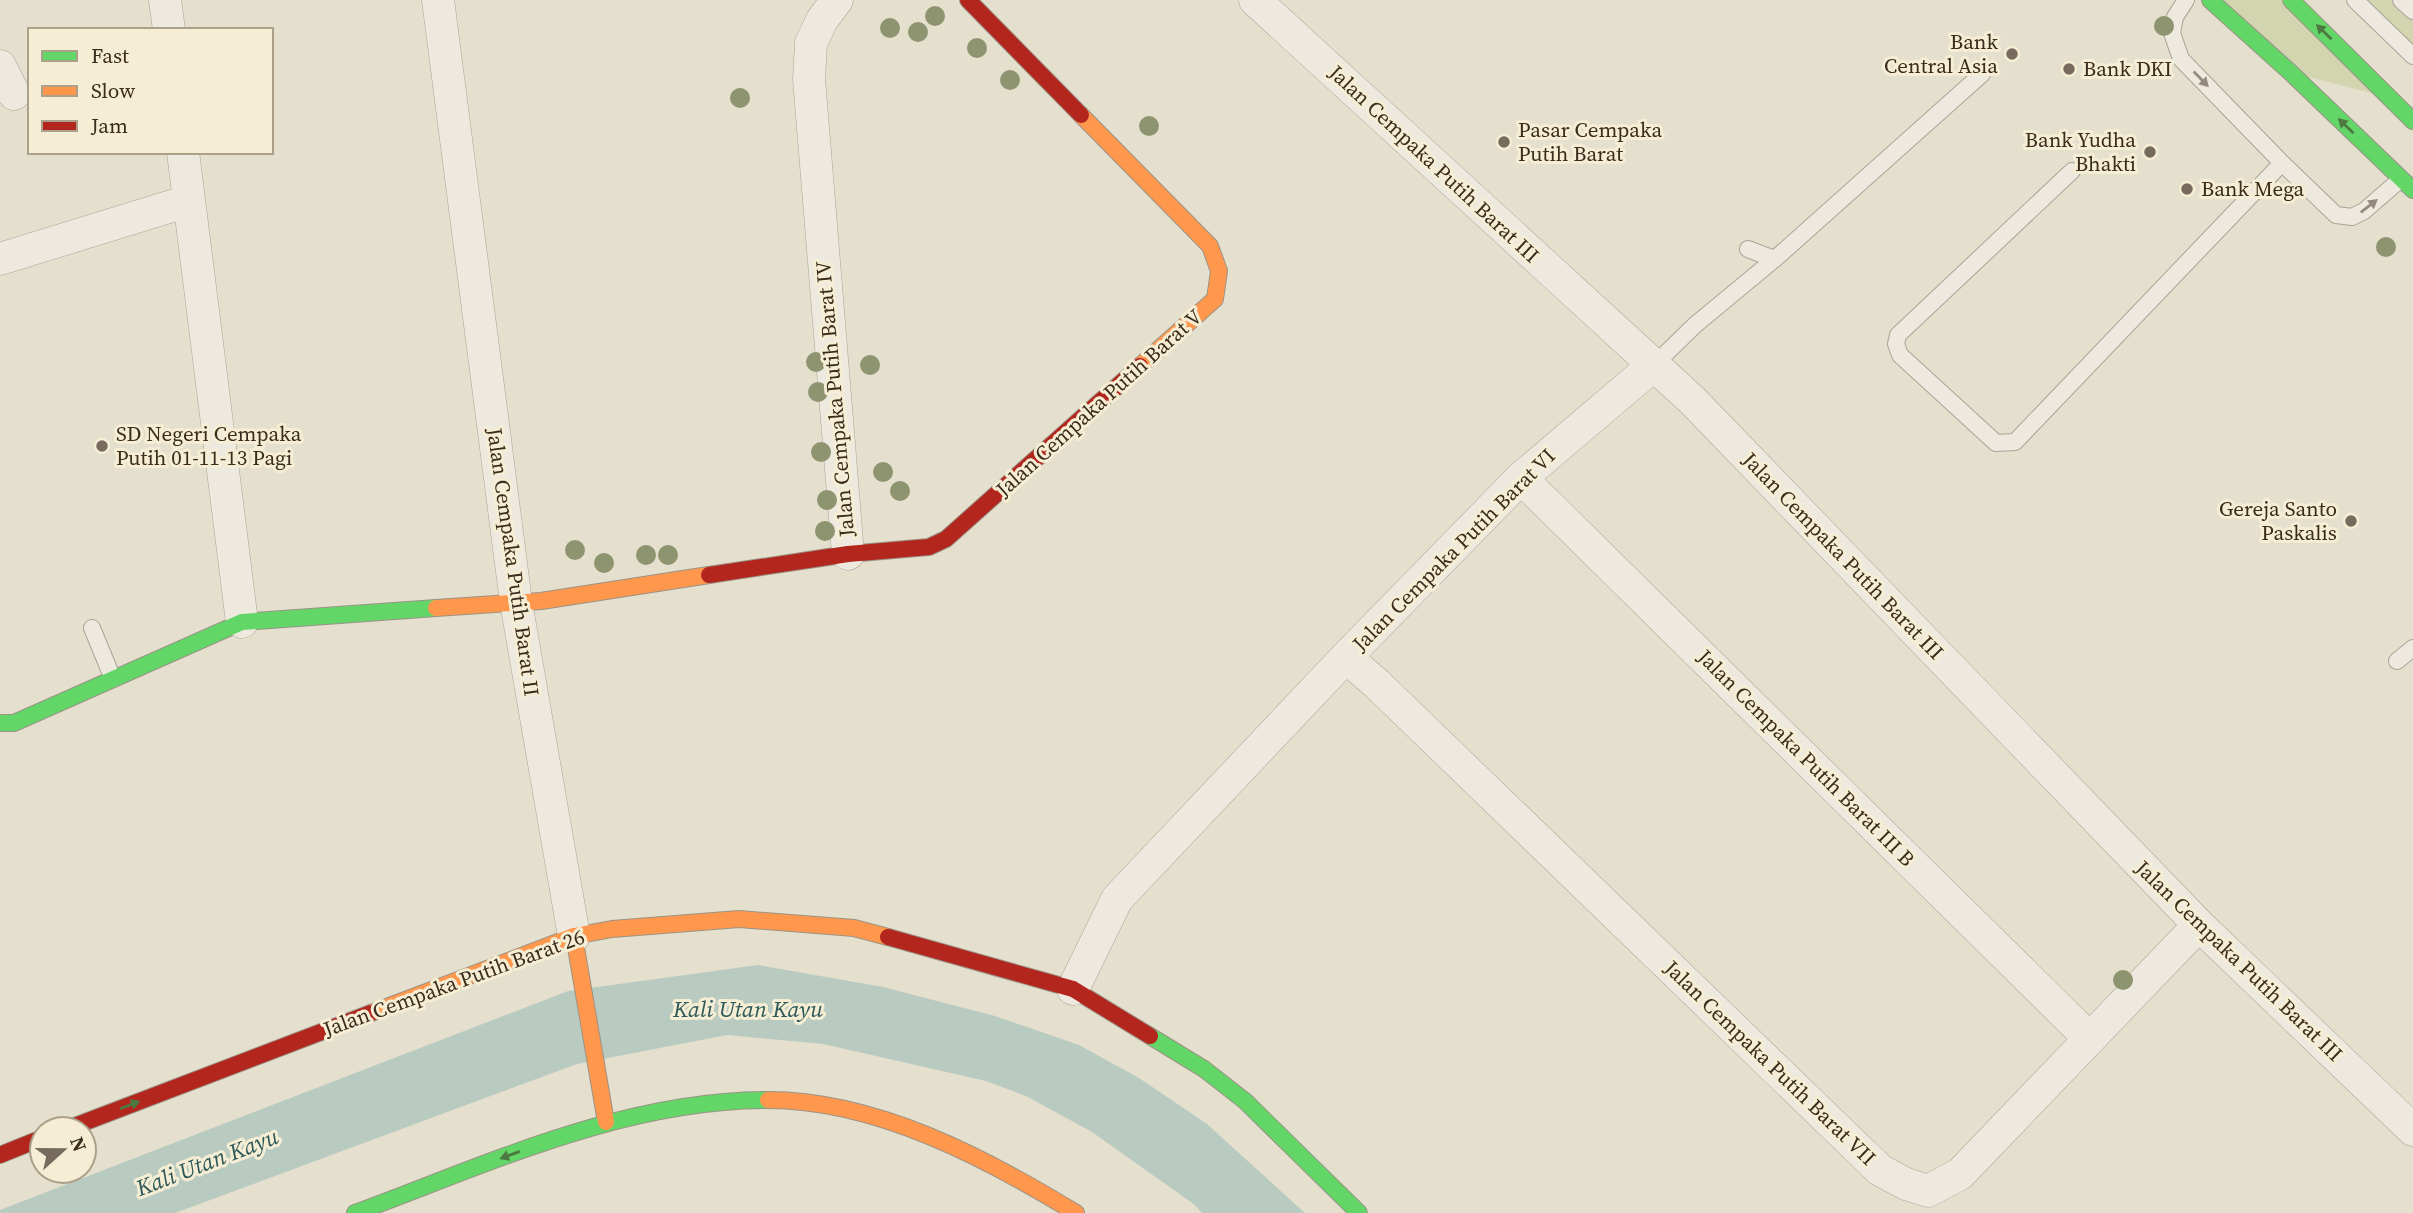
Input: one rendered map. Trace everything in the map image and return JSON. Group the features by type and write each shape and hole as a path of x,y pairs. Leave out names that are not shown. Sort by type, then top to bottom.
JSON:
{"street":[{"path":"165,0 169,28"},
{"name":"Jalan Cempaka Putih Barat II","path":"439,0 516,602 606,1122"},
{"name":"Jalan Cempaka Putih Barat IV","path":"0,723 14,723 242,622 541,601 848,554 810,79 811,43 822,20 837,0"},
{"name":"Jalan Cempaka Putih Barat V","path":"848,554 929,547 946,539 1215,299 1219,271 1210,246 968,0"},
{"name":"Jalan Cempaka Putih Barat III","path":"1255,0 1692,400 2199,925 2413,1130"},
{"path":"2210,0 2407,184"},
{"path":"2291,0 2413,121"},
{"path":"0,66 14,94"},
{"path":"2290,72 2327,82"},
{"path":"2365,92 2390,98"},
{"path":"183,154 242,622"},
{"path":"0,259 188,201"},
{"name":"Jalan Cempaka Putih Barat VI","path":"1073,989 1117,900 1346,657 1521,478 1654,365"},
{"name":"Jalan Cempaka Putih Barat III B","path":"1521,478 2090,1039"},
{"name":"Jalan Cempaka Putih Barat VII","path":"1346,657 1387,693 1881,1170 1906,1184 1928,1191 1960,1174 2199,925"},
{"name":"Jalan Cempaka Putih Barat 26","path":"98,1118 575,947 612,929 739,919 854,928 1073,989 1203,1069 1245,1101 1359,1213"},
{"path":"355,1213 606,1122 707,1102 774,1100 834,1107 891,1122 948,1145 1042,1191 1076,1213"},
{"path":"0,1155 28,1144"}],"lane":[{"path":"2186,0 2175,18 2172,33 2181,59 2336,215 2352,217 2407,184"},
{"path":"2355,0 2413,56"},
{"path":"2401,0 2413,11"},
{"name":"Jalan Cempaka Putih Barat VI","path":"1654,365 1695,325 1774,259 1982,74"},
{"path":"2072,171 1898,335 1896,344 1900,355 1996,443 2015,442 2282,163"},
{"path":"1748,249 1774,259"},
{"path":"92,628 113,679"},
{"path":"2397,661 2413,648"}],"green space":[{"path":"2215,0 2289,0 2390,98 2290,72"},
{"path":"2355,0 2401,0 2413,11 2413,56"}],"water":[{"name":"Kali Utan Kayu","path":"758,965 883,987 995,1016 1079,1045 1139,1078 1207,1124 1305,1213 1202,1213 1195,1205 1092,1132 1026,1096 986,1081 823,1044 727,1035 577,1064 175,1213 0,1213 0,1210 65,1185 98,1185 98,1172 568,991"}],"traffic: fast":[{"path":"2210,0 2290,72 2413,190"},
{"path":"2291,0 2413,121"},
{"path":"0,723 14,723 242,622 436,608"},
{"path":"1150,1036 1204,1069 1245,1101 1359,1213"},
{"path":"355,1213 506,1156 609,1123 714,1103 768,1100"}],"traffic: slow":[{"path":"1081,115 1210,246 1219,271 1215,299 1140,366"},
{"path":"436,608 541,601 709,575"},
{"path":"371,1013 574,936 612,929 739,919 854,928 888,937"},
{"path":"574,936 606,1122"},
{"path":"768,1100 809,1103 889,1121 967,1153 1076,1213"}],"traffic: jam":[{"path":"968,0 1081,115"},
{"path":"709,575 848,554 929,547 946,539 1140,366"},
{"path":"888,937 1073,989 1150,1036"},
{"path":"98,1117 371,1013"},
{"path":"0,1155 28,1144"}],"place":[{"name":"Bank Central Asia","path":"2012,54"},
{"name":"Bank DKI","path":"2069,69"},
{"name":"Pasar Cempaka Putih Barat","path":"1504,142"},
{"name":"Bank Yudha Bhakti","path":"2150,152"},
{"name":"Bank Mega","path":"2187,189"},
{"name":"SD Negeri Cempaka Putih 01-11-13 Pagi","path":"102,446"},
{"name":"Gereja Santo Paskalis","path":"2351,521"}]}
